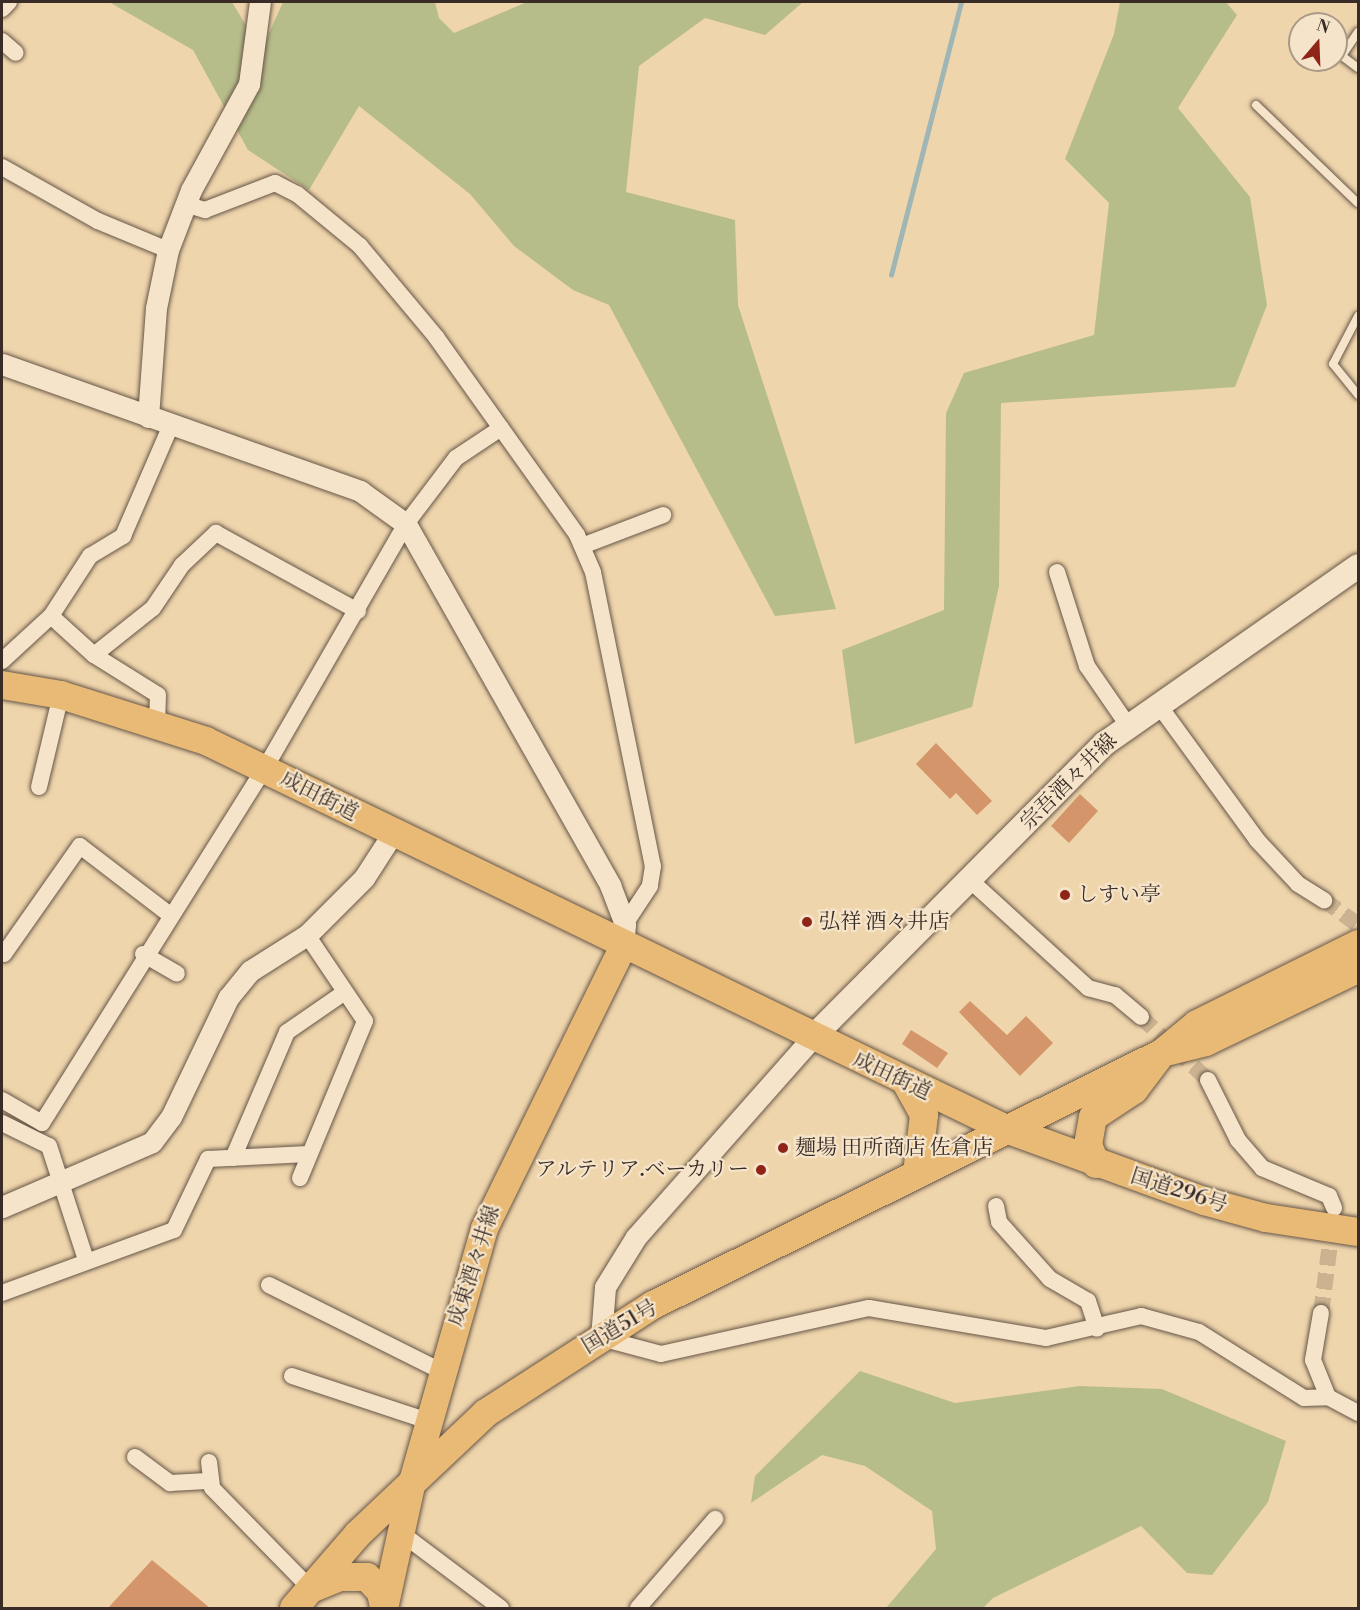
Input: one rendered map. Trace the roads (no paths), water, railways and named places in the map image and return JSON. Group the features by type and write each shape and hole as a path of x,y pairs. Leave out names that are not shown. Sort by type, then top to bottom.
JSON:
{"highway":[{"name":"成田街道","path":"2,684 61,695 158,723 265,768 393,833 624,935 812,1038 1006,1129"},
{"path":"1096,1164 1088,1145 1093,1117 1134,1090 1162,1053 1197,1024 1359,944"},
{"path":"1006,1129 1162,1053 1206,1042 1359,969"},
{"path":"907,1084 924,1115 917,1174"},
{"name":"国道51号","path":"302,1599 412,1481 486,1413 653,1305 1006,1129"},
{"name":"国道296号","path":"1006,1129 1096,1164 1266,1218 1359,1232"},
{"path":"302,1599 339,1577 367,1577 381,1592 384,1608"}],"main road":[{"name":"宗吾酒々井線","path":"812,1038 1127,724 1359,566"},
{"name":"成東酒々井線","path":"384,1608 412,1481 461,1296 506,1174 592,1015 624,935"}],"street":[{"path":"2,9 9,2"},
{"path":"148,417 156,308 168,250 185,204 249,84 260,2"},
{"path":"2,41 16,53"},
{"path":"2,167 98,221 168,250"},
{"path":"185,204 206,210 267,186 287,186 363,249 501,428 582,546 593,572 653,866 650,886 624,935"},
{"path":"2,364 360,491 406,524 610,885 624,935"},
{"path":"2,661 51,616 90,556 123,536 171,425"},
{"path":"2,1101 42,1123 143,954 265,768 358,611 406,524 456,458 501,428"},
{"path":"582,546 663,515"},
{"path":"94,655 153,608 182,565 216,533 358,611"},
{"path":"1057,572 1087,666 1127,724"},
{"path":"51,616 94,655 159,695 158,723"},
{"path":"39,787 61,695"},
{"path":"1158,704 1257,840 1298,884 1324,900"},
{"path":"2,1207 152,1142 171,1117 228,998 250,971 307,935 364,878 393,833"},
{"path":"4,954 80,846 169,914"},
{"path":"970,881 1088,988 1115,995 1141,1017"},
{"path":"300,1178 365,1021 307,935"},
{"path":"143,954 177,974"},
{"path":"233,1158 287,1032 345,992"},
{"path":"812,1038 636,1237 605,1287 601,1338 661,1354 869,1308 1046,1338 1097,1329 1141,1316 1199,1332 1304,1398 1328,1396 1359,1413"},
{"path":"1208,1080 1238,1140 1262,1168 1329,1196 1334,1208"},
{"path":"2,1123 49,1146 63,1182 86,1260"},
{"path":"2,1293 86,1260 174,1230 208,1159 308,1154"},
{"path":"996,1206 999,1221 1050,1279 1088,1301 1097,1329"},
{"path":"269,1285 441,1371"},
{"path":"1321,1313 1313,1360 1328,1396"},
{"path":"292,1376 428,1422"},
{"path":"135,1457 170,1483 207,1481"},
{"path":"209,1462 207,1481 302,1599"},
{"path":"638,1608 715,1519"},
{"path":"401,1533 501,1608"}],"lane":[{"path":"1359,32 1342,57 1359,68"},
{"path":"1256,105 1359,203"},
{"path":"1359,316 1333,364 1359,395"}],"waterway":[{"path":"891,275 961,2"}],"tunnel":[{"path":"1324,900 1358,925"},
{"path":"1141,1017 1208,1080"},
{"path":"1321,1313 1333,1221"}],"place":[{"name":"しすい亭","path":"1065,895"},
{"name":"弘祥 酒々井店","path":"807,922"},
{"name":"麺場 田所商店 佐倉店","path":"783,1148"},
{"name":"アルテリア.ベーカリー","path":"761,1170"}]}
